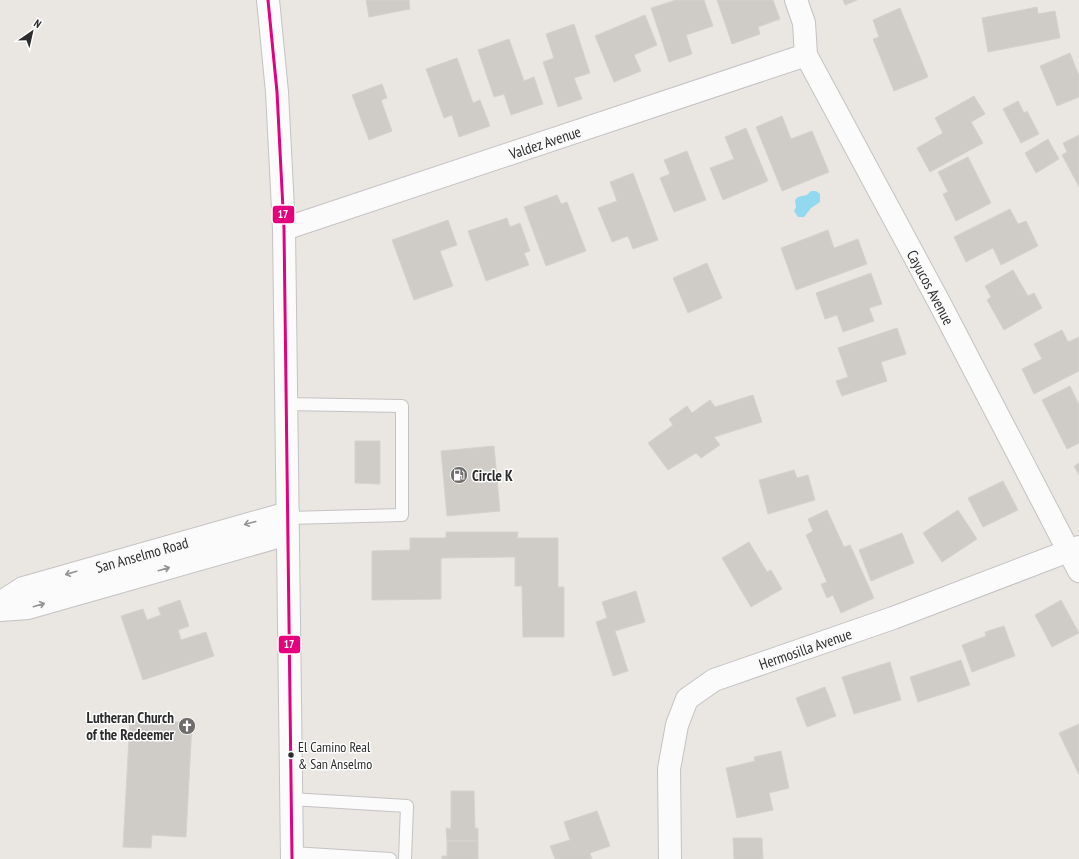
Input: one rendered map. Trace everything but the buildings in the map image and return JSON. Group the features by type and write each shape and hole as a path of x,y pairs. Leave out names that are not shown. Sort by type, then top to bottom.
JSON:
{"street":[{"path":"268,0 277,92 284,229 285,404 292,856"},
{"name":"Cayucos Avenue","path":"796,0 804,24 806,55 1074,549 1079,571"},
{"name":"Valdez Avenue","path":"284,229 806,55"},
{"name":"San Anselmo Road","path":"0,603 23,588 288,522"},
{"name":"San Anselmo Road","path":"0,610 28,608 288,522"},
{"name":"Hermosilla Avenue","path":"670,859 669,768 671,748 677,725 688,699 714,680 893,618 1074,549"}],"lane":[{"path":"285,404 402,406 402,515 288,522"},
{"path":"291,799 407,806 405,859"},
{"path":"292,856 390,859"}],"water":[{"path":"811,191 816,191 820,194 820,202 811,208 804,217 798,217 794,211 796,207 795,200 798,197 807,195"}],"transit line":[{"name":"17","path":"268,0 277,92 284,229 292,859"}],"place":[{"name":"Circle K","path":"459,475"},
{"name":"Lutheran Church of the Redeemer","path":"187,726"},
{"name":"El Camino Real & San Anselmo","path":"291,755"}]}
